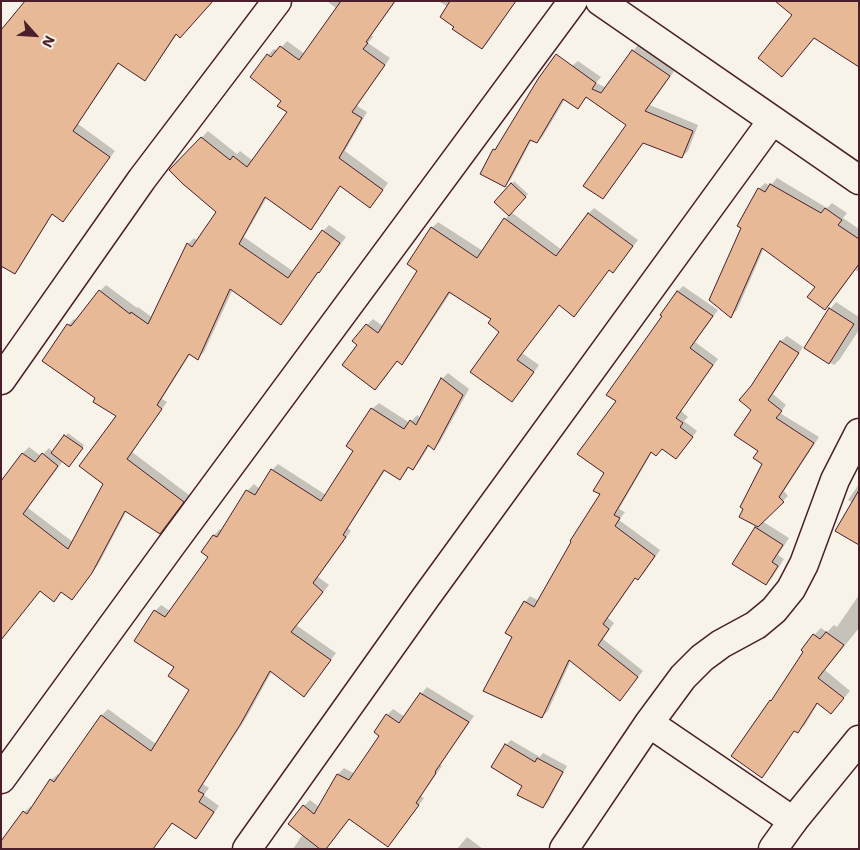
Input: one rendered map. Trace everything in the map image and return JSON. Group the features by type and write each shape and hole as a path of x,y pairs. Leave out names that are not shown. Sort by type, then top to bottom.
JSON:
{"street":[{"path":"1,380 142,179 277,1"},
{"path":"1,779 177,536 574,1"},
{"path":"600,1 859,180"},
{"path":"247,849 438,581 772,121"},
{"path":"564,849 683,677 702,658 721,644 756,625 774,610 791,589 804,564 836,480 859,434"},
{"path":"650,723 793,821"},
{"path":"774,849 793,821 859,740"}],"building":[{"path":"25,1 213,1 180,38 176,34 145,81 118,63 73,131 110,157 63,222 52,214 15,274 1,266 1,30"},
{"path":"341,1 395,1 363,49 385,65 352,112 362,118 339,158 383,190 370,208 340,186 311,230 265,197 239,244 288,278 322,230 340,243 281,325 230,289 198,360 189,354 157,405 162,409 127,459 184,502 160,534 125,511 92,573 72,600 61,592 54,602 40,591 1,640 1,481 22,453 35,462 42,453 58,466 23,514 68,549 103,484 79,466 116,416 93,402 95,398 42,361 67,324 71,326 99,290 130,314 131,312 148,324 187,243 192,247 216,212 169,170 201,137 230,160 233,156 247,167 287,112 277,106 281,101 250,77 267,54 271,57 280,46 299,60"},
{"path":"450,1 516,1 482,49 452,29 454,27 440,17"},
{"path":"775,1 859,1 859,67 814,38 782,77 758,58 792,15"},
{"path":"632,50 670,76 645,111 693,131 682,158 643,143 603,199 583,186 626,125 586,97 578,109 563,99 537,143 530,140 505,187 480,174 493,149 495,150 538,79 556,54 596,83 592,89 601,93"},
{"path":"511,183 526,197 509,216 494,202"},
{"path":"770,184 821,213 825,208 842,220 838,225 859,239 859,264 825,310 807,297 815,287 762,248 731,318 709,300 741,228 737,226 758,188 765,192"},
{"path":"588,213 633,246 613,273 609,270 574,317 559,305 517,360 534,372 512,402 470,372 499,332 488,323 491,319 449,292 402,365 397,361 375,390 342,365 357,345 352,341 366,324 378,333 417,271 407,264 431,227 477,258 504,218 556,256"},
{"path":"677,291 713,316 690,348 713,365 676,418 683,423 680,427 693,437 676,459 662,449 656,456 651,452 614,515 620,518 615,526 655,556 638,580 635,578 603,624 609,629 598,645 638,677 620,701 569,660 542,718 483,691 512,637 505,633 524,601 534,607 570,541 600,494 593,491 604,473 577,454 616,401 606,395 662,316 660,315"},
{"path":"829,308 854,324 829,364 804,348"},
{"path":"780,341 799,353 768,400 782,411 776,418 814,443 779,497 784,502 758,527 739,517 743,509 740,507 762,464 753,458 758,451 734,435 751,410 739,400 751,386"},
{"path":"441,378 463,395 434,450 428,445 413,470 408,467 400,480 384,470 343,535 346,537 313,583 323,592 291,632 331,660 304,697 270,671 240,725 198,791 204,794 199,802 214,812 196,839 172,823 153,849 1,849 1,841 23,811 27,814 50,779 54,782 101,715 151,751 189,690 168,676 174,667 134,641 154,610 165,617 208,557 201,552 213,535 217,537 246,490 255,495 271,469 321,501 353,451 346,446 371,408 404,429 410,420 416,425"},
{"path":"64,435 83,448 69,467 51,453"},
{"path":"859,490 859,545 835,531"},
{"path":"755,527 783,545 772,562 778,566 766,585 732,564"},
{"path":"826,632 844,645 818,678 844,698 831,714 817,703 798,733 794,731 762,778 731,756 771,701 803,652 801,650 813,634 820,639"},
{"path":"420,693 469,722 416,803 419,805 388,847 349,819 326,849 320,849 288,824 303,805 314,814 337,774 349,780 379,736 374,732 386,714 399,723"},
{"path":"505,744 535,762 537,758 563,772 543,808 517,795 522,786 491,767"}]}
